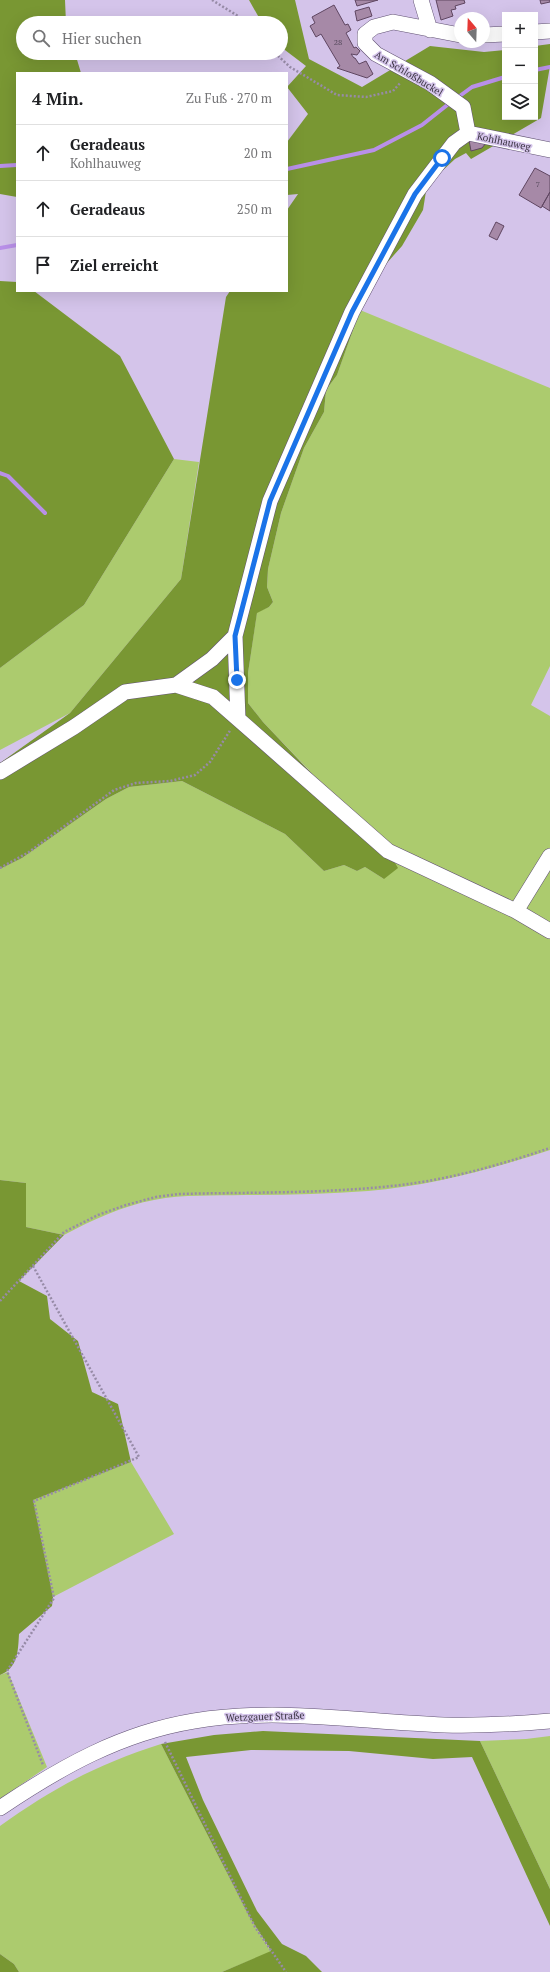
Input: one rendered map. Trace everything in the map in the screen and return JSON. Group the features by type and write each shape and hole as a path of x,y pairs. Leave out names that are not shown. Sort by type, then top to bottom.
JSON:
{"street":[{"path":"421,0 430,30"},
{"name":"Am Schloßbuckel","path":"454,34 393,22 374,27 365,34 365,43 376,54 410,74 430,83 462,106 468,133"},
{"path":"538,32 550,31"},
{"path":"490,35 502,34"},
{"name":"Kohlhauweg","path":"235,636 270,501 352,312 415,194 454,143 468,133 550,150"},
{"path":"176,685 212,659 235,636"},
{"path":"235,636 238,719"},
{"path":"0,772 74,727 125,692 176,685 213,697 388,851 516,910 550,931"},
{"path":"516,910 550,856"},
{"name":"Wetzgauer Straße","path":"0,1808 47,1776 96,1751 126,1739 159,1729 194,1721 229,1717 308,1715 474,1725 506,1725 550,1720"}],"path":[{"path":"212,0 238,16"},
{"path":"282,60 290,67 337,95 366,97 392,91 410,74"},
{"path":"0,868 29,852 114,790 136,783 170,781 195,775 210,762 238,719"},
{"path":"0,1301 64,1232 98,1215 156,1197 178,1194 355,1189 410,1184 498,1164 550,1148"},
{"path":"33,1266 139,1458 34,1501 54,1598 7,1671 47,1776"},
{"path":"171,1738 164,1739 256,1927 286,1972"}],"green space":[{"path":"0,0 65,0 66,16 16,16 16,60 77,60 81,72 16,72 16,197 0,194"},
{"path":"249,0 295,0 309,59 362,87 430,46 484,52 502,50 502,120 538,120 471,159 466,153 455,159 427,185 423,210 402,246 370,282 337,375 326,390 324,412 304,448 281,513 268,569 267,587 273,602 269,607 257,613 248,673 248,703 263,722 388,851 398,868 384,879 365,867 357,871 344,865 324,871 285,834 182,781 129,787 106,799 22,858 0,869 0,763 70,713 181,579 226,297 229,292 288,292 288,209 298,194 288,195 288,141 308,114 288,88 288,86 306,66 288,52 288,16 258,16"},
{"path":"550,44 550,66 541,118 538,120 538,46"},
{"path":"0,281 16,282 16,292 35,292 120,356 174,459 84,605 0,668"},
{"path":"360,310 550,388 550,666 531,705 550,716 550,1150 506,1164 460,1176 391,1189 322,1194 165,1198 119,1210 96,1219 64,1235 26,1227 26,1183 0,1180 0,869 22,858 106,799 129,787 182,781 285,834 324,871 344,865 357,871 365,867 384,879 313,786 309,770 263,722 248,703 248,673 257,612 269,607 273,602 267,587 268,569 281,513 304,448 324,412 326,390 337,375"},
{"path":"174,459 199,462 181,579 70,713 0,750 0,668 84,605"},
{"path":"0,1180 26,1183 26,1227 64,1235 19,1281 47,1296 50,1319 78,1341 92,1392 118,1404 131,1462 33,1500 53,1597 52,1606 19,1634 17,1653 14,1663 6,1672 0,1675"},
{"path":"131,1462 174,1534 53,1597 32,1500"},
{"path":"8,1672 47,1767 0,1799 0,1675"},
{"path":"263,1731 480,1741 550,1889 550,1926 472,1757 433,1759 349,1751 251,1750 186,1757 203,1800 257,1911 282,1944 306,1956 322,1972 222,1972 271,1951 249,1916 161,1744 214,1735"},
{"path":"550,1736 550,1889 480,1741 526,1739"},
{"path":"161,1744 249,1916 271,1952 222,1972 19,1972 14,1964 0,1954 0,1826 39,1800 77,1778 117,1760"},
{"path":"0,1954 14,1964 19,1972 0,1972"}],"building":[{"path":"355,0 378,0 357,6"},
{"path":"436,0 464,0 465,3 455,6 456,9 451,10 453,16 441,20"},
{"path":"540,0 550,0 550,2 541,4"},
{"path":"334,5 345,25 348,24 351,30 346,33 354,48 356,47 360,51 357,55 351,54 359,64 366,61 373,74 367,78 337,68 340,66 321,34 316,37 310,26 315,23 312,17"},
{"path":"369,7 372,16 357,21 355,11"},
{"path":"469,140 486,143 482,148 471,151"},
{"path":"535,168 550,176 550,192 541,208 519,195"},
{"path":"550,192 550,211 542,206"},
{"path":"496,222 504,226 497,240 489,236"}],"waterway":[{"path":"538,69 550,67"},
{"path":"457,98 472,87 502,78"},
{"path":"288,169 374,150 422,125 451,102"},
{"path":"0,166 16,165"},
{"path":"0,248 16,245"},
{"path":"0,473 8,476 45,513"}],"route":[{"path":"237,680 235,636 270,501 352,312 415,194 442,158"}]}
